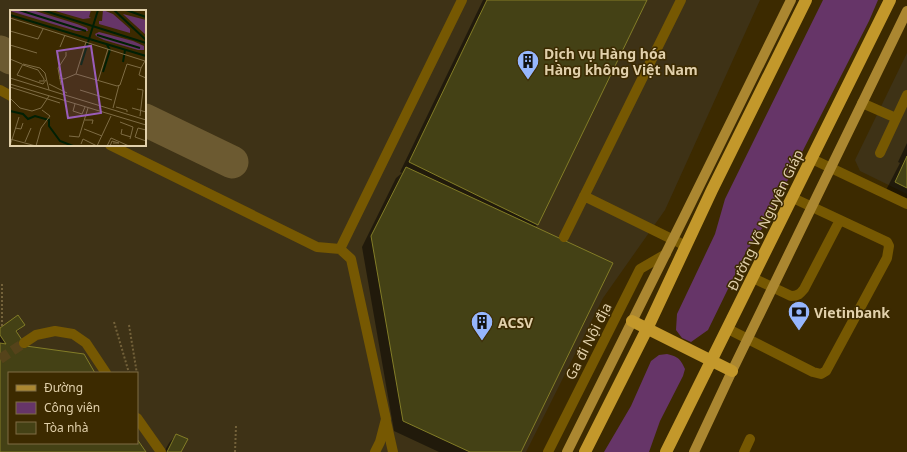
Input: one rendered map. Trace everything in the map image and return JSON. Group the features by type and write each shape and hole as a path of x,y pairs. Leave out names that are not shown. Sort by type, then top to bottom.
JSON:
{"highway":[{"path":"585,452 647,329 712,190 806,0"},
{"name":"Đường Võ Nguyên Giáp","path":"669,451 890,0"},
{"path":"632,322 732,371"}],"main road":[{"path":"567,452 791,0"},
{"path":"694,452 862,103 904,23 907,11"},
{"path":"686,213 712,190"}],"lane":[{"path":"340,249 462,0"},
{"path":"564,237 681,0"},
{"path":"0,90 10,95"},
{"path":"880,153 907,95"},
{"path":"862,103 896,118"},
{"path":"112,146 317,247 340,249 351,259 393,452"},
{"path":"812,160 907,204"},
{"path":"584,196 686,246"},
{"path":"728,329 813,372 821,374 826,371 887,258 889,246 887,242 793,198"},
{"path":"753,278 791,296 800,295 840,220"},
{"name":"Ga đi Nội địa","path":"548,452 640,269 666,254"},
{"path":"24,343 36,335 55,331 73,334 86,344 105,372"},
{"path":"138,419 161,452"},
{"path":"375,452 380,442 386,419"},
{"path":"744,452 750,439"}],"path":[{"path":"2,284 2,326"},
{"path":"114,322 129,372"},
{"path":"129,325 137,372"},
{"path":"235,452 236,426"}],"shaded area":[{"path":"0,0 760,0 665,210 603,298 526,452 0,452"},
{"path":"907,53 907,194 860,171 855,160"}],"green space":[{"path":"823,0 878,0 869,21 767,221 746,252 708,330 691,342 682,338 676,330 677,314 715,234 725,199"},
{"path":"667,354 678,358 682,362 685,369 683,376 660,421 649,452 604,452 631,406 651,361 659,355"}],"building":[{"name":"Dịch vụ Hàng hóa Hàng không Việt Nam","path":"487,0 647,0 538,225 409,162"},
{"path":"907,156 907,188 895,182"},
{"name":"ACSV","path":"406,167 613,263 521,452 470,452 403,421 371,236"},
{"path":"18,315 25,325 16,331 26,346 84,354 94,372 8,372 8,444 138,444 138,440 146,452 0,452 0,343 6,344 0,335 0,328"},
{"path":"176,434 188,439 181,452 167,452"}],"taxiway":[{"path":"0,52 10,57"},
{"path":"146,120 232,162"}],"tunnel":[{"path":"0,359 24,343"}],"place":[{"name":"Dịch vụ Hàng hóa Hàng không Việt Nam","path":"528,80"},
{"name":"Vietinbank","path":"799,332"},
{"name":"ACSV","path":"482,342"}]}
